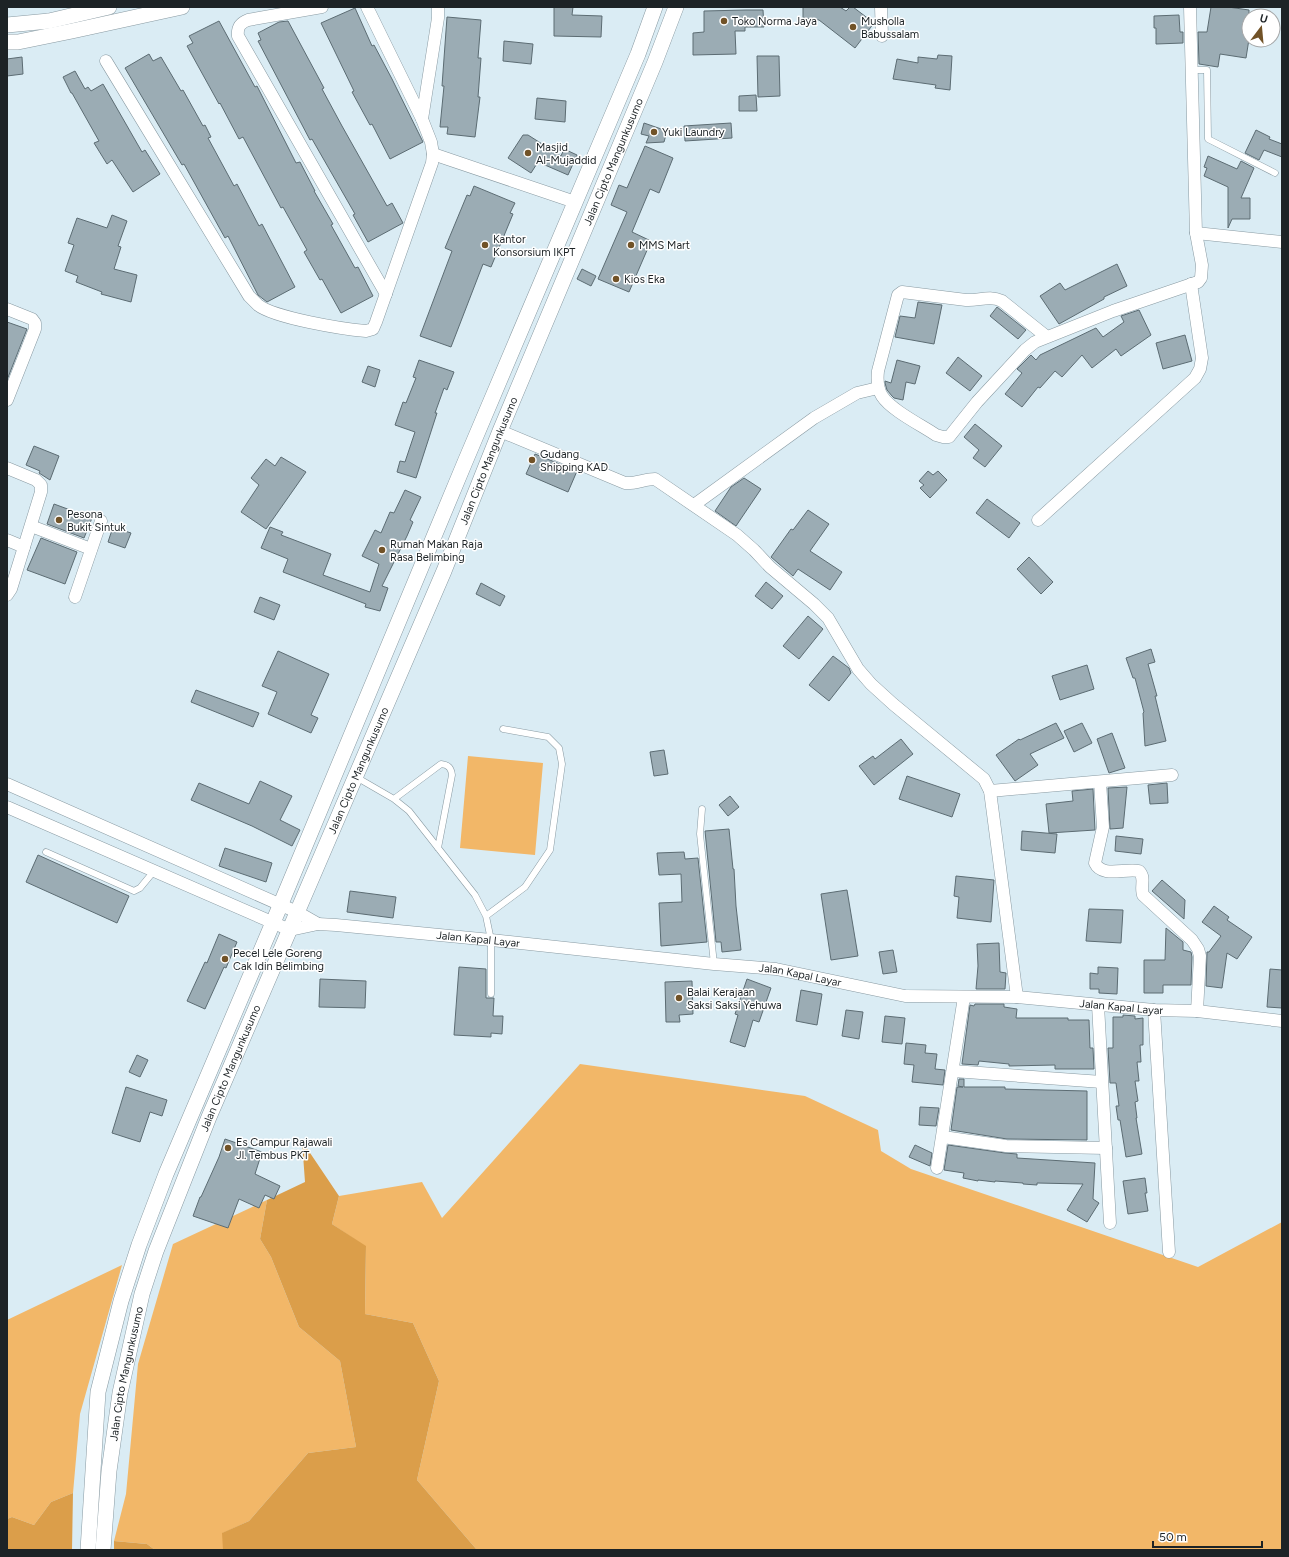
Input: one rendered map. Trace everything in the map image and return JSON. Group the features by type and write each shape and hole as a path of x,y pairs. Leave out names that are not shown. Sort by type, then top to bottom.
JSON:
{"street":[{"path":"7,25 49,21 109,7"},
{"path":"7,42 18,42 72,32 182,7"},
{"path":"322,7 241,23 238,30 238,36 386,294"},
{"path":"106,61 249,296 258,305 284,316 366,331 373,329 432,163 433,154 431,142 422,119 367,7"},
{"path":"422,119 438,18 438,7"},
{"name":"Jalan Cipto Mangunkusumo","path":"88,1550 98,1392 121,1302 139,1245 166,1174 638,54 655,7"},
{"name":"Jalan Cipto Mangunkusumo","path":"103,1550 109,1471 120,1393 142,1294 156,1251 209,1117 444,571 500,431 655,62 676,7"},
{"path":"881,7 882,36"},
{"path":"1047,337 997,298 991,297 976,301 907,292 900,293 898,295 878,371 878,388 882,396 896,409 936,435 949,437 977,402 1025,350 1035,342 1113,310 1198,282 1201,278 1202,272 1196,233 1190,7"},
{"path":"433,154 575,202"},
{"path":"1196,233 1282,242"},
{"path":"1038,520 1196,378 1200,369 1202,358 1191,284"},
{"path":"7,309 32,319 35,323 35,329 7,400"},
{"path":"694,505 814,418 857,393 878,388"},
{"path":"500,431 625,483 631,484 649,479 655,479 737,535 770,567 828,618 858,669 871,684 984,779 990,791 1017,998"},
{"path":"7,468 36,480 41,485 41,492 11,589 7,596"},
{"path":"75,597 101,521"},
{"path":"30,526 91,549"},
{"path":"7,540 24,546"},
{"path":"990,791 1172,775"},
{"path":"1100,782 1103,828 1095,863 1097,868 1104,871 1139,871 1143,878 1143,895 1192,940 1198,949 1200,956 1197,1011"},
{"path":"7,784 101,827 280,906 297,912 318,924"},
{"path":"7,807 290,930 318,924"},
{"path":"94,845 101,827"},
{"name":"Jalan Kapal Layar","path":"318,924 491,940 776,970 905,996 1017,998 1154,1010 1197,1011 1282,1022"},
{"path":"937,1168 964,997"},
{"path":"1098,1005 1110,1223"},
{"path":"1154,1010 1169,1252"},
{"path":"953,1071 1102,1082"},
{"path":"943,1137 1006,1146 1106,1148"}],"lane":[{"path":"1192,70 1207,70 1208,139 1275,173"},
{"path":"486,916 524,887 550,850 562,764 560,748 548,737 503,729"},
{"path":"394,799 441,764 446,765 451,769 452,775 438,848"},
{"path":"356,776 394,799 408,811 475,895 486,916 491,940 491,994"},
{"path":"702,809 700,834 714,964"},
{"path":"46,852 134,891 140,888 154,871"}],"shaded area":[{"path":"468,756 543,763 535,855 460,848"},
{"path":"580,1064 805,1096 878,1130 881,1151 911,1169 1198,1267 1282,1222 1282,1550 477,1550 417,1480 439,1381 413,1323 365,1314 366,1247 332,1224 339,1196 422,1182 442,1218"},
{"path":"302,1141 339,1196 332,1224 366,1246 365,1314 413,1323 439,1381 417,1480 477,1550 223,1550 222,1533 249,1521 308,1453 356,1447 340,1361 299,1327 271,1257 260,1239 267,1200 305,1182"},
{"path":"267,1200 260,1239 271,1257 299,1327 340,1361 356,1447 308,1453 249,1521 223,1533 223,1550 155,1550 147,1544 114,1541 126,1494 138,1364 173,1244"},
{"path":"122,1265 80,1414 73,1493 51,1502 34,1525 12,1517 7,1519 7,1320"},
{"path":"73,1493 72,1550 7,1550 7,1519 12,1517 34,1525 51,1502"},
{"path":"114,1541 147,1544 155,1550 114,1550"}],"building":[{"path":"554,7 573,7 572,15 602,16 601,37 554,36"},
{"name":"Musholla Babussalam","path":"803,7 840,7 846,11 850,7 853,7 874,23 855,48 819,20 803,18"},
{"path":"1211,7 1241,9 1241,48 1248,48 1246,58 1220,54 1218,67 1199,64 1198,32 1207,32"},
{"path":"355,8 372,46 374,45 423,142 390,159 372,124 370,125 352,92 354,91 321,23"},
{"path":"763,10 764,27 745,27 745,31 735,31 736,54 693,55 693,33 704,32 704,11"},
{"path":"1179,15 1180,32 1183,32 1183,43 1156,44 1154,16"},
{"path":"447,17 481,20 478,58 481,58 478,97 480,97 475,137 447,134 448,127 440,127 444,86 442,86"},
{"path":"219,21 255,87 257,86 296,163 300,162 314,191 333,224 331,225 355,268 358,267 373,296 341,313 322,279 320,280 304,252 307,250 283,207 281,208 243,137 239,139 187,46 193,43 189,36"},
{"path":"288,21 324,88 322,89 387,206 392,203 403,223 368,242 353,215 355,214 312,139 310,140 258,41 261,40 258,33 279,22"},
{"path":"504,41 533,44 531,64 503,61"},
{"path":"149,54 153,61 161,57 181,91 183,90 203,126 205,125 211,137 208,138 234,186 237,184 259,226 262,224 295,287 267,302 258,295 228,236 225,238 184,164 182,165 125,68"},
{"path":"938,55 952,56 950,90 935,88 936,85 893,79 897,59 918,63 918,57 937,59"},
{"path":"757,56 779,56 780,96 758,97"},
{"path":"22,57 23,74 7,76 7,59"},
{"path":"75,71 85,89 88,87 91,91 103,84 142,152 145,150 160,174 133,192 112,160 107,164 94,143 99,141 63,77"},
{"path":"756,95 757,111 739,111 739,96"},
{"path":"537,98 566,101 565,122 535,119"},
{"name":"Yuki Laundry","path":"644,123 667,131 664,142 646,143 649,136 641,134"},
{"path":"731,123 732,138 685,141 684,126"},
{"path":"1256,130 1270,137 1269,139 1282,144 1282,157 1264,150 1259,160 1245,153"},
{"path":"523,135 528,135 561,156 564,149 577,155 568,175 538,162 531,173 508,158"},
{"path":"645,146 673,158 659,193 650,189 632,232 651,241 629,292 598,279 627,212 611,205 619,185 627,188"},
{"path":"1208,156 1237,169 1241,161 1254,168 1241,198 1250,198 1250,219 1232,219 1228,228 1228,187 1204,176 1207,168 1204,167"},
{"path":"474,186 515,203 510,213 513,214 491,267 483,264 451,347 420,336 452,251 445,248 467,195 470,196"},
{"path":"112,215 127,221 118,246 121,247 114,269 137,275 131,302 101,294 102,292 76,282 78,276 65,271 74,245 68,243 77,218 107,228"},
{"path":"1117,264 1127,286 1104,297 1104,299 1059,324 1040,296 1060,283 1065,290"},
{"path":"582,269 596,276 591,286 577,279"},
{"path":"918,302 942,305 934,344 895,337 900,316 915,318"},
{"path":"997,307 1026,330 1018,339 990,316"},
{"path":"1139,310 1151,335 1121,356 1116,349 1092,368 1082,355 1062,377 1055,371 1040,388 1038,387 1022,407 1005,394 1022,373 1017,369 1031,355 1036,360 1040,355 1096,328 1103,337 1124,322 1121,316"},
{"path":"7,322 27,329 7,380"},
{"path":"1185,335 1192,361 1163,369 1156,343"},
{"path":"958,357 982,376 970,391 946,373"},
{"path":"419,360 454,372 447,390 444,388 435,413 437,413 416,478 397,472 400,461 405,462 415,432 395,425 403,402 406,403 416,378 413,377"},
{"path":"897,360 920,366 915,384 906,382 903,400 894,398 887,390 885,383 885,381 891,383"},
{"path":"368,366 380,370 375,387 362,382"},
{"path":"975,424 1002,446 985,467 973,458 979,450 964,437"},
{"path":"34,446 59,456 50,480 39,473 40,471 26,465"},
{"path":"535,454 577,471 568,492 526,474"},
{"path":"281,457 306,472 266,529 241,512 259,485 251,478 266,459 275,466"},
{"path":"928,471 933,475 938,471 947,480 930,498 920,488 924,485 919,481"},
{"path":"744,478 761,489 736,526 715,511 731,487"},
{"path":"405,490 421,497 410,520 413,522 407,536 382,586 388,588 380,611 365,607 366,604 283,572 288,559 261,548 270,527 283,532 281,535 331,554 323,575 370,592 379,564 362,556 375,530 381,533 390,512 394,513"},
{"path":"987,499 1020,523 1009,538 976,513"},
{"path":"54,504 92,518 84,538 47,524"},
{"path":"808,510 829,524 810,551 842,572 830,590 798,569 793,576 771,557 791,529 793,530"},
{"path":"113,527 131,533 125,548 108,542"},
{"path":"41,538 77,552 65,584 27,570"},
{"path":"1029,557 1053,582 1041,594 1017,569"},
{"path":"766,582 783,596 772,609 755,596"},
{"path":"481,583 505,596 500,606 476,594"},
{"path":"260,597 280,605 274,620 254,612"},
{"path":"808,616 823,629 799,659 783,646"},
{"path":"1151,649 1155,662 1148,664 1157,696 1155,696 1166,741 1145,746 1144,712 1135,678 1133,678 1126,658"},
{"path":"278,651 329,674 311,715 318,718 311,733 268,714 277,692 262,686"},
{"path":"833,656 849,668 851,673 829,701 809,685"},
{"path":"1087,665 1094,689 1060,700 1052,676"},
{"path":"196,690 259,713 253,727 191,702"},
{"path":"1056,723 1064,738 1030,754 1038,765 1015,781 996,755 1019,739 1020,740"},
{"path":"1082,723 1092,743 1074,752 1064,731"},
{"path":"1112,733 1125,768 1109,773 1097,739"},
{"path":"901,739 913,754 874,785 859,766 873,756 875,759"},
{"path":"664,750 668,774 654,776 650,752"},
{"path":"907,776 960,794 952,817 899,799"},
{"path":"260,781 292,796 280,820 300,830 292,846 252,826 191,800 199,783 249,804"},
{"path":"1167,783 1168,803 1150,804 1148,785"},
{"path":"1127,787 1123,828 1110,829 1108,788"},
{"path":"1093,789 1095,830 1049,833 1046,804 1073,801 1072,791"},
{"path":"730,796 739,807 728,816 719,805"},
{"path":"729,829 741,950 722,952 721,942 716,942 705,831"},
{"path":"1022,831 1057,834 1055,853 1021,850"},
{"path":"1116,836 1143,839 1141,854 1115,851"},
{"path":"225,848 272,863 266,882 219,866"},
{"path":"684,852 685,859 698,858 707,942 661,946 659,903 682,902 681,874 659,875 657,853"},
{"path":"38,855 129,896 117,923 26,882"},
{"path":"956,876 994,880 991,922 957,918 959,897 954,896"},
{"path":"1162,880 1185,900 1184,919 1152,891"},
{"path":"847,890 858,956 831,960 821,894"},
{"path":"350,891 396,897 393,918 347,912"},
{"path":"1214,906 1229,917 1227,920 1252,937 1237,959 1227,953 1222,988 1206,986 1207,952 1209,952 1221,936 1202,922"},
{"path":"1089,909 1123,910 1121,943 1086,941"},
{"path":"1166,928 1183,942 1183,950 1191,952 1191,985 1163,985 1163,993 1144,993 1144,960 1165,960"},
{"path":"219,934 237,942 226,968 224,967 205,1009 187,1001 205,962 207,963"},
{"path":"999,943 1000,972 1006,973 1005,989 976,989 978,966 977,944"},
{"path":"893,950 897,972 883,974 879,952"},
{"path":"459,967 486,969 486,998 494,998 493,1016 503,1016 502,1034 491,1033 491,1037 454,1035"},
{"path":"1098,967 1118,968 1117,994 1099,993 1099,989 1090,989 1090,973 1098,974"},
{"path":"1270,969 1282,970 1282,1008 1267,1007"},
{"path":"320,979 366,981 365,1008 319,1007"},
{"path":"747,979 771,988 759,1022 753,1020 745,1047 730,1042 738,1015 735,1014"},
{"name":"Balai Kerajaan Saksi Saksi Yehuwa","path":"692,981 693,1014 679,1015 680,1022 666,1022 665,982"},
{"path":"801,990 822,994 817,1025 796,1021"},
{"path":"975,1004 1004,1004 1004,1007 1017,1009 1016,1018 1068,1018 1068,1020 1089,1020 1090,1048 1093,1048 1094,1069 1055,1069 1055,1065 1009,1066 1009,1064 979,1061 978,1065 962,1064 970,1005 974,1006"},
{"path":"846,1010 863,1012 859,1039 842,1036"},
{"path":"1123,1015 1135,1016 1135,1019 1143,1018 1143,1045 1140,1045 1141,1062 1137,1062 1139,1081 1135,1081 1138,1101 1135,1102 1136,1118 1142,1154 1126,1157 1120,1120 1118,1120 1116,1106 1119,1106 1116,1083 1110,1083 1108,1048 1113,1048 1113,1017 1123,1017"},
{"path":"885,1016 905,1018 902,1044 882,1042"},
{"path":"906,1043 926,1045 925,1053 937,1054 935,1069 945,1070 943,1085 912,1082 914,1065 904,1064"},
{"path":"137,1055 148,1060 140,1077 129,1072"},
{"path":"959,1079 964,1079 964,1087 1005,1087 1005,1089 1087,1091 1087,1140 1007,1139 951,1130 957,1087 963,1087 958,1086"},
{"path":"126,1087 167,1100 162,1116 150,1112 140,1142 112,1133"},
{"path":"920,1107 939,1108 936,1126 919,1125"},
{"path":"225,1139 262,1152 255,1174 280,1186 274,1199 265,1195 259,1208 239,1199 228,1228 193,1216 200,1197 219,1157"},
{"path":"915,1145 932,1153 930,1166 909,1157"},
{"path":"948,1145 1017,1154 1017,1158 1095,1163 1093,1199 1099,1203 1087,1222 1067,1210 1083,1184 1037,1183 1037,1185 978,1181 963,1178 964,1173 944,1170"},
{"path":"1145,1178 1147,1193 1145,1193 1148,1211 1128,1214 1123,1181"}],"place":[{"name":"Toko Norma Jaya","path":"724,21"},
{"name":"Musholla Babussalam","path":"853,27"},
{"name":"Yuki Laundry","path":"654,132"},
{"name":"Masjid Al-Mujaddid","path":"528,153"},
{"name":"Kantor Konsorsium IKPT","path":"485,245"},
{"name":"MMS Mart","path":"631,245"},
{"name":"Kios Eka","path":"616,279"},
{"name":"Gudang Shipping KAD","path":"532,460"},
{"name":"Pesona Bukit Sintuk","path":"59,520"},
{"name":"Rumah Makan Raja Rasa Belimbing","path":"382,550"},
{"name":"Pecel Lele Goreng Cak Idin Belimbing","path":"225,959"},
{"name":"Balai Kerajaan Saksi Saksi Yehuwa","path":"679,998"},
{"name":"Es Campur Rajawali Jl. Tembus PKT","path":"228,1148"}]}
